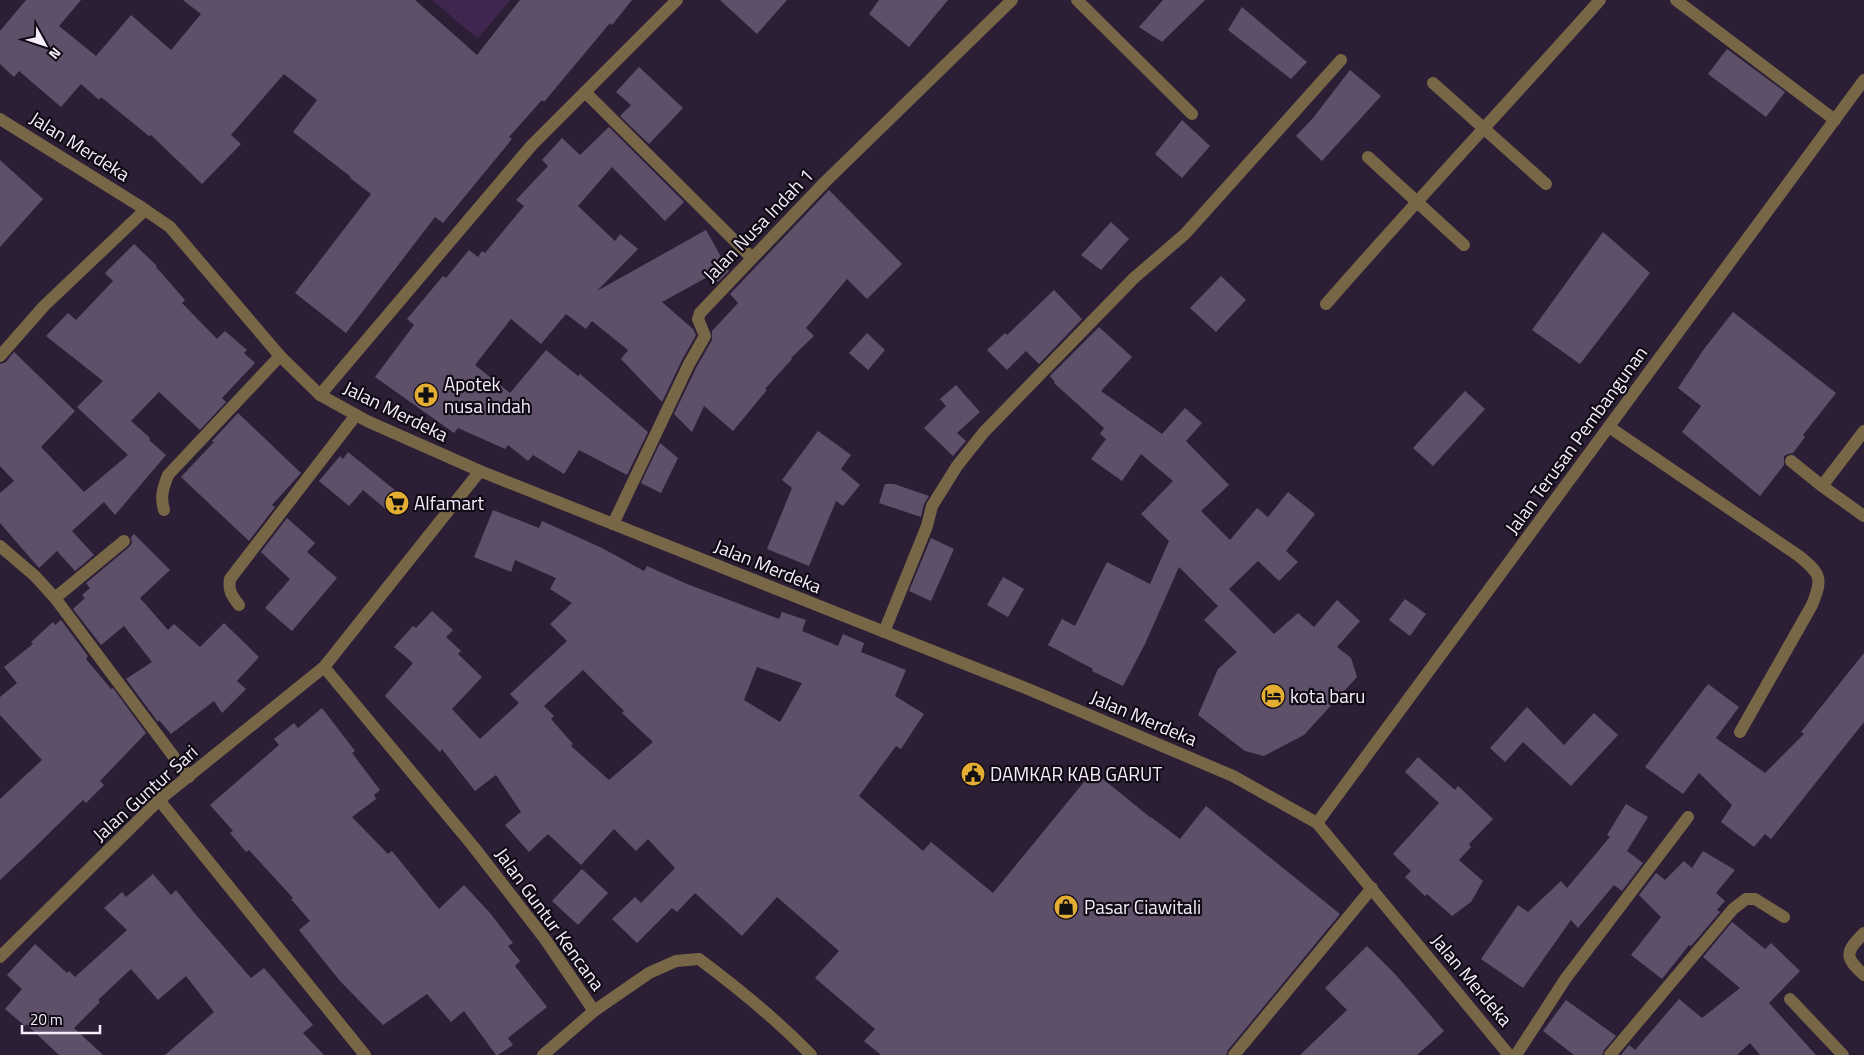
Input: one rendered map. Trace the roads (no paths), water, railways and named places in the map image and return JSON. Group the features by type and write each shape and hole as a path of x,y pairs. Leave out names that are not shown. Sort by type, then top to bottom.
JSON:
{"street":[{"path":"320,395 532,146 677,0"},
{"name":"Jalan Nusa Indah 1","path":"613,524 689,364 705,336 698,319 700,313 825,182 1012,0"},
{"path":"1077,0 1192,114"},
{"path":"1326,304 1416,201 1484,130 1600,0"},
{"path":"1676,0 1835,120"},
{"path":"884,632 927,526 932,506 957,466 984,432 1134,278 1186,234 1341,60"},
{"name":"Jalan Terusan Pembangunan","path":"1317,823 1864,81"},
{"path":"1433,83 1546,184"},
{"path":"584,92 752,258"},
{"name":"Jalan Merdeka","path":"0,119 170,227 280,356 320,395 356,415 480,471 1028,689 1233,776 1317,823 1510,1055"},
{"path":"1368,156 1464,245"},
{"path":"0,356 44,306 145,210"},
{"path":"164,510 162,493 168,475 280,356"},
{"path":"239,605 232,596 229,587 230,579 356,415"},
{"path":"1609,426 1799,556 1818,574 1819,582 1812,605 1740,732"},
{"path":"1822,486 1864,431"},
{"path":"1791,461 1864,516"},
{"name":"Jalan Guntur Sari","path":"0,957 159,800 324,667 480,471"},
{"path":"55,598 124,541"},
{"path":"0,546 35,576 55,598 189,777"},
{"name":"Jalan Guntur Kencana","path":"324,667 473,846 545,939 594,1011 649,973 676,960 699,959 724,977 791,1034 811,1055"},
{"path":"159,800 365,1055"},
{"path":"1516,1055 1566,978 1688,817"},
{"path":"1234,1055 1372,888"},
{"path":"1610,1055 1733,909 1746,898 1755,899 1784,917"},
{"path":"1864,933 1852,944 1849,955 1852,963 1864,975"},
{"path":"1790,1000 1843,1055"},
{"path":"543,1055 594,1011"}],"place":[{"name":"Apotek nusa indah","path":"426,395"},
{"name":"Alfamart","path":"397,503"},
{"name":"kota baru","path":"1273,696"},
{"name":"DAMKAR KAB GARUT","path":"973,774"},
{"name":"Pasar Ciawitali","path":"1066,907"}]}
